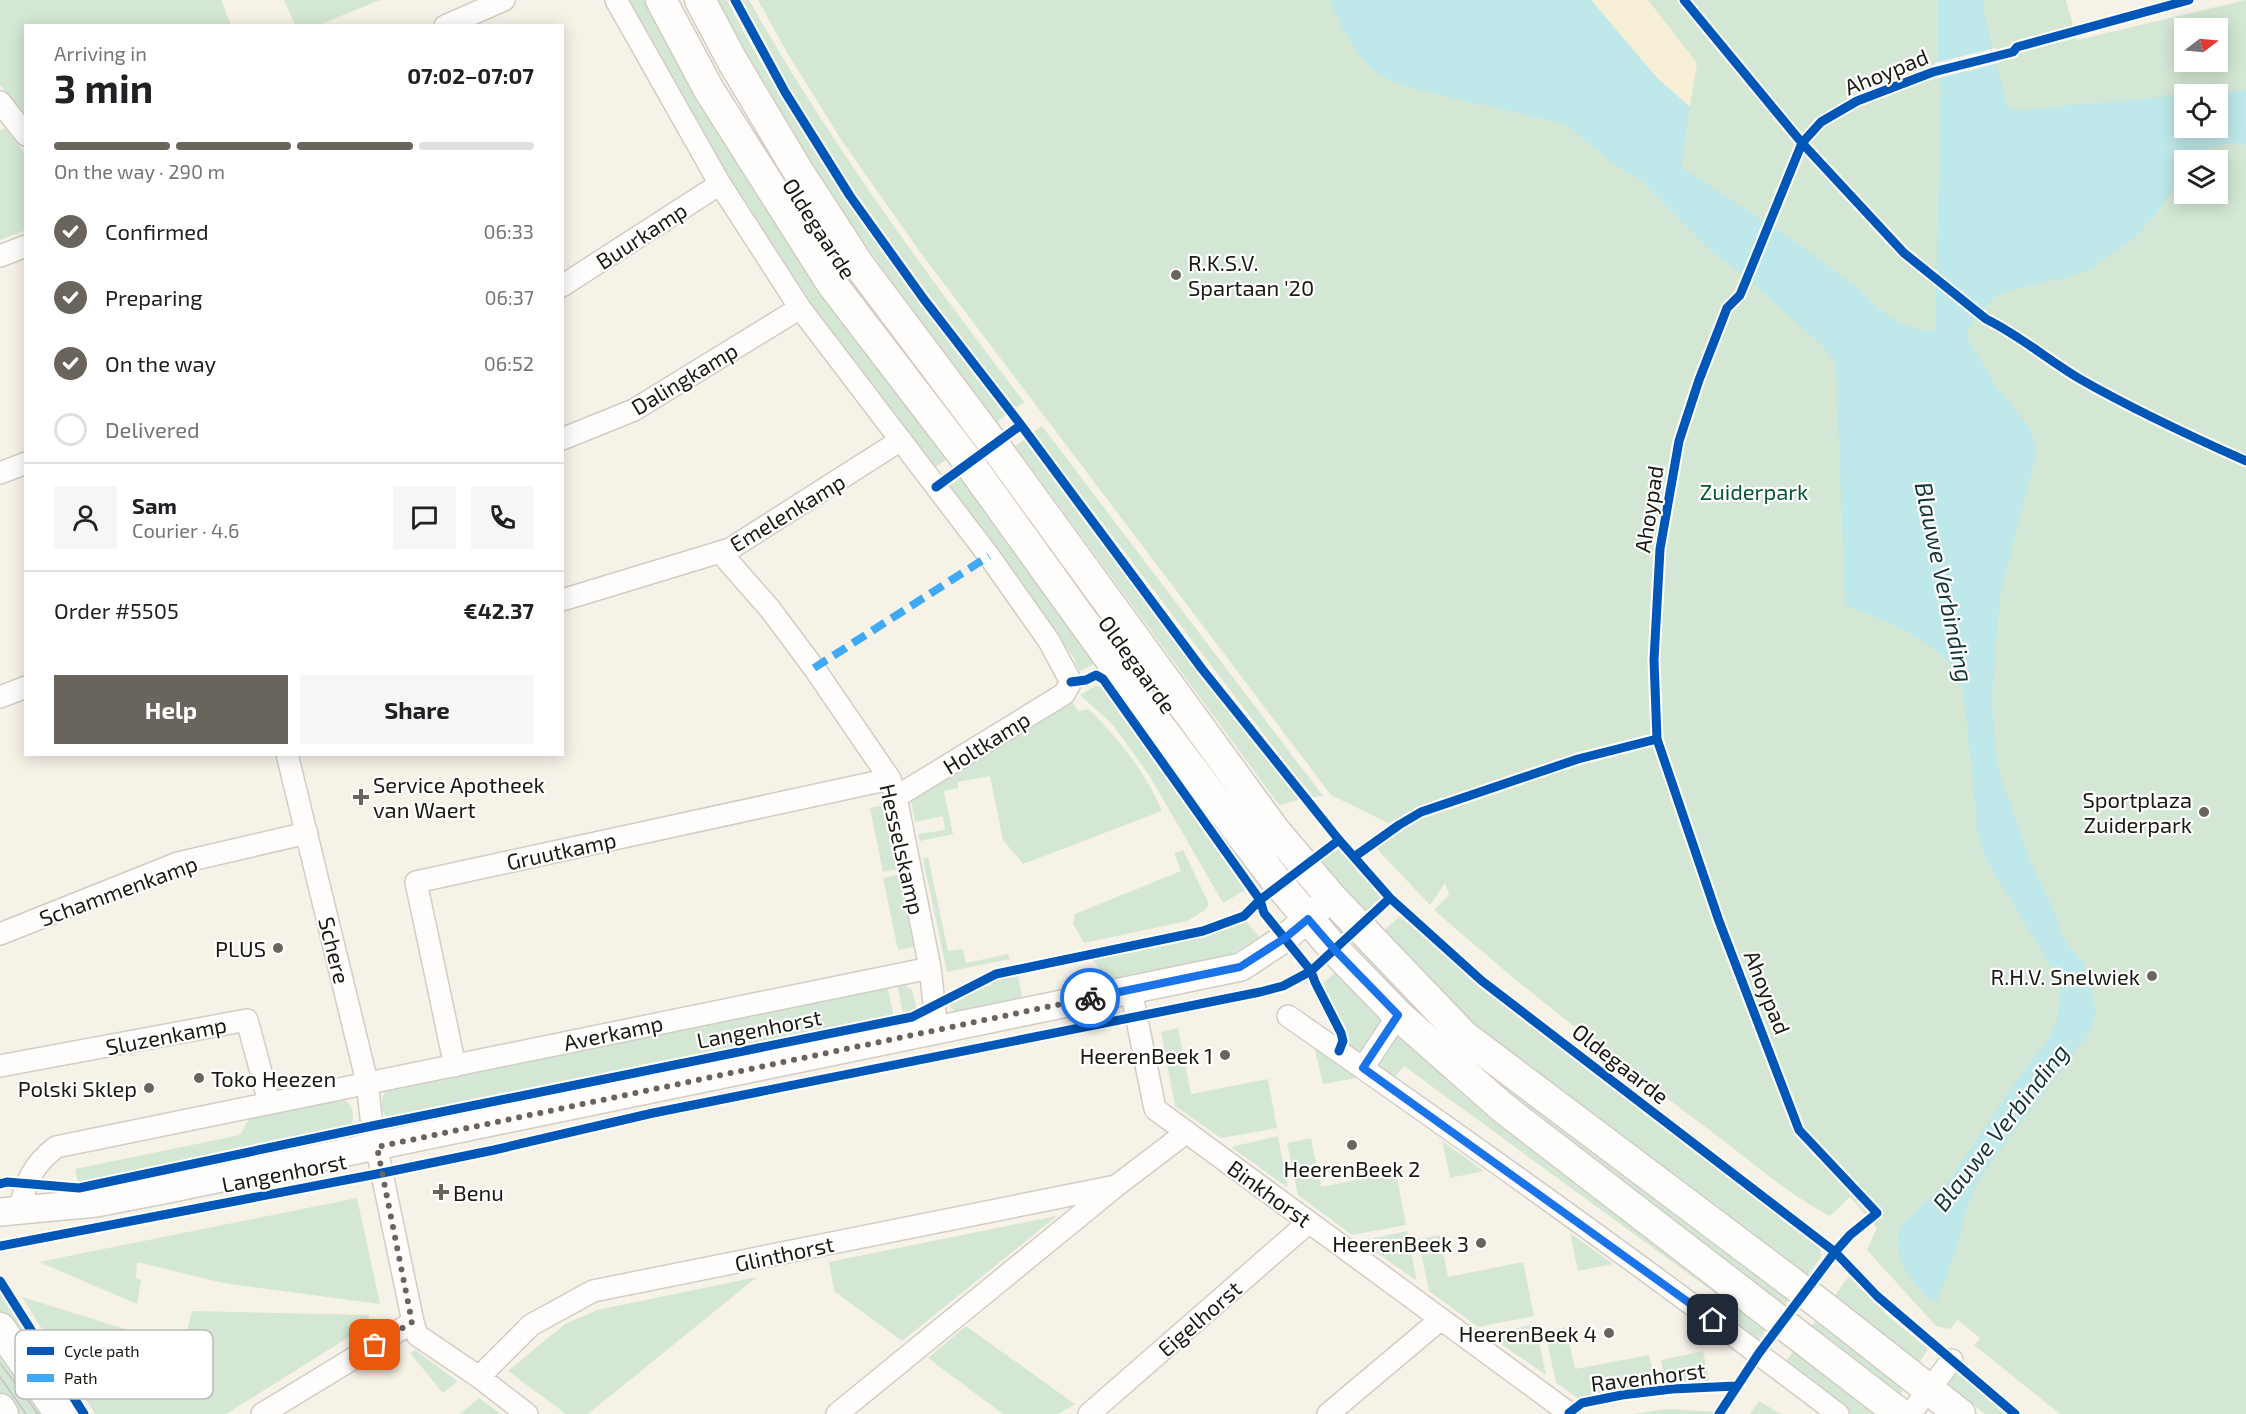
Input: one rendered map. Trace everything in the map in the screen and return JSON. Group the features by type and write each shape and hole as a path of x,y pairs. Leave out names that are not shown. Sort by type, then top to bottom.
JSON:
{"main road":[{"name":"Oldegaarde","path":"661,0 709,90 832,284 969,463 1136,695 1274,878 1334,949 1398,1015 1502,1107 1900,1414"},
{"name":"Oldegaarde","path":"700,0 733,62 792,161 860,265 1275,831 1332,897 1464,1036 1820,1304 1960,1414"},
{"path":"0,1328 15,1350"},
{"path":"50,1399 60,1414"},
{"path":"0,1409 3,1414"}],"street":[{"path":"450,24 504,0"},
{"path":"616,0 720,184 800,308 901,440"},
{"path":"0,102 24,132"},
{"name":"Buurkamp","path":"564,285 720,184"},
{"path":"0,256 24,247"},
{"name":"Dalingkamp","path":"564,438 634,410 800,308"},
{"name":"Emelenkamp","path":"564,599 730,549 901,440"},
{"name":"Holtkamp","path":"893,788 1064,694 1071,682 1049,640 901,440"},
{"path":"0,473 24,464"},
{"name":"Hesselskamp","path":"720,552 777,617 814,668 893,788 930,968 937,1030"},
{"path":"0,697 24,688"},
{"name":"Schere","path":"288,756 367,1082 377,1147 412,1322"},
{"name":"Gruutkamp","path":"455,1066 416,882 893,788"},
{"name":"Schammenkamp","path":"0,934 178,863 307,833"},
{"name":"Langenhorst","path":"367,1082 56,1147 40,1159 15,1202 96,1203 377,1147 1240,967 1285,938 1332,897"},
{"name":"Averkamp","path":"367,1082 930,968"},
{"name":"Binkhorst","path":"1131,990 1155,1109 1569,1413"},
{"path":"1363,1068 1398,1015"},
{"path":"1288,1016 1713,1320 1838,1414"},
{"name":"Sluzenkamp","path":"0,1066 247,1020 268,1102"},
{"name":"Glinthorst","path":"837,1414 1116,1186 1186,1132"},
{"name":"Glinthorst","path":"479,1377 531,1325 593,1291 1116,1186"},
{"name":"Eigelhorst","path":"1089,1414 1309,1222"},
{"path":"1328,1414 1441,1318"},
{"path":"262,1414 412,1322 417,1335 479,1377 527,1414"},
{"path":"1910,1414 1952,1360"}],"green space":[{"path":"0,0 221,0 231,24 24,24 24,113 0,85"},
{"path":"284,0 380,0 321,24 295,24"},
{"path":"629,0 654,0 953,455 933,469 808,303 723,173"},
{"path":"706,0 727,0 757,55 822,162 894,265 1006,415 997,422 887,275 827,189 736,37"},
{"path":"739,0 749,0 812,104 879,206 1024,402 1016,408 904,260 833,159 800,107"},
{"name":"Zuiderpark","path":"758,0 2066,0 2077,40 2246,0 2246,1414 2060,1414 1974,1345 1980,1338 1958,1320 1950,1329 1936,1326 1867,1250 1877,1228 1850,1197 1830,1216 1797,1196 1567,1021 1434,910 1449,895 1445,883 1430,905 1377,849 1399,831 1392,825 1331,795 920,252 842,141 786,51"},
{"path":"5,128 24,152 24,231 0,240 0,130"},
{"path":"1042,426 1323,796 1313,797 1033,432"},
{"path":"1025,439 1299,800 1279,805 1015,446"},
{"path":"967,473 1263,875 1255,881 1103,671 1095,664 1079,671 1073,656 949,489 951,484"},
{"path":"1095,686 1104,687 1247,889 1223,903 1149,775 1112,724 1080,695"},
{"path":"1071,700 1078,711 1088,709 1121,744 1148,783 1162,811 1023,864 1003,840 990,776 958,782 958,788 944,791 953,834 920,841 918,834 945,830 943,816 915,822 911,801"},
{"path":"890,804 903,868 883,872 870,808"},
{"path":"1340,849 1380,895 1380,901 1360,918 1315,864 1333,850"},
{"path":"1183,850 1209,904 1205,910 1187,921 1084,943 1073,924 1075,914 1181,871 1174,853"},
{"path":"928,857 948,951 963,949 966,963 1008,954 1010,959 947,972 923,859"},
{"path":"905,873 920,945 898,950 883,878"},
{"path":"1400,916 1490,994 1819,1247 1822,1256 1802,1283 1467,1024 1378,936"},
{"path":"1246,921 1259,937 1228,957 1110,985 1093,960 1190,940"},
{"path":"1367,947 1793,1294 1780,1311 1491,1090 1354,959"},
{"path":"1342,967 1381,1014 1381,1024 1359,1058 1345,1049 1343,1025 1321,985"},
{"path":"1018,975 1021,1002 965,1015 953,1010 948,1002 986,982"},
{"path":"897,983 902,983 912,990 917,1011 903,1015"},
{"path":"887,986 894,1017 387,1119 383,1110 382,1098 391,1086"},
{"path":"1178,1028 1191,1094 1268,1079 1277,1128 1221,1138 1175,1106 1161,1032"},
{"path":"1403,1034 1765,1326 1763,1335 1756,1343 1715,1312 1723,1299 1404,1066 1393,1079 1382,1071 1379,1066 1382,1055"},
{"path":"1314,1047 1357,1078 1323,1084"},
{"path":"342,1099 351,1107 353,1118 351,1127 78,1183 75,1169 240,1135 251,1115"},
{"path":"1278,1136 1288,1188 1231,1147"},
{"path":"1311,1138 1321,1187 1396,1172 1406,1225 1352,1235 1298,1195 1287,1143"},
{"path":"1442,1141 1484,1171 1450,1178"},
{"path":"357,1198 380,1304 223,1283 137,1262 136,1278 141,1280 137,1304 39,1262"},
{"path":"1057,1216 902,1341 834,1291 829,1262"},
{"path":"1407,1231 1417,1281 1360,1241"},
{"path":"1570,1233 1613,1264 1578,1271"},
{"path":"1440,1235 1448,1277 1523,1262 1534,1316 1478,1327 1429,1291 1418,1239"},
{"path":"1849,1276 1887,1315 1928,1349 1914,1371 1829,1304"},
{"path":"757,1277 588,1414 566,1414 508,1371 565,1324 597,1310"},
{"path":"0,1289 26,1330 15,1330 15,1339 0,1318"},
{"path":"22,1297 128,1330 43,1330"},
{"path":"192,1311 369,1315 368,1325 226,1414 95,1414 86,1399 213,1399 213,1330 187,1330"},
{"path":"1821,1314 1906,1386 1897,1398 1806,1333"},
{"path":"1535,1324 1546,1375 1488,1335"},
{"path":"966,1326 1075,1404 1058,1414 1003,1414 928,1358"},
{"path":"1566,1327 1575,1369 1649,1355 1657,1388 1579,1399 1556,1383 1545,1332"},
{"path":"1799,1343 1877,1414 1851,1414 1784,1364"},
{"path":"0,1348 15,1370 15,1399 35,1399 45,1414 13,1414 0,1397"},
{"path":"415,1350 457,1382 443,1393 410,1353"},
{"path":"1703,1351 1710,1384 1666,1385 1661,1360"},
{"path":"1957,1371 2011,1414 1985,1414 1950,1387 1949,1380"},
{"path":"479,1398 501,1414 460,1414"},
{"path":"1759,1401 1781,1414 1750,1414"},
{"path":"1670,1409 1716,1412 1714,1414 1631,1414"}],"sand":[{"path":"1591,0 1648,0 1697,63 1690,107 1657,78"}],"water":[{"name":"Blauwe Verbinding","path":"1329,0 1591,0 1657,78 1690,107 1681,167 1799,244 1859,289 1879,309 1904,325 1915,329 1935,331 1941,82 1938,82 1938,0 1983,0 1983,10 2006,102 2010,109 2174,96 2174,138 2228,138 2228,91 2246,90 2246,145 2221,145 2206,150 2174,150 2174,188 2154,217 2134,238 2091,269 1995,296 1968,329 1968,339 1996,386 2030,428 2037,451 2000,597 1992,698 1995,748 2000,775 2032,865 2054,910 2061,933 2082,961 2096,1011 2093,1025 2084,1040 1976,1184 1937,1302 1922,1292 1902,1263 1897,1241 1902,1224 1949,1180 2021,1074 2049,1038 2057,1021 2060,992 2056,975 1985,858 1977,833 1964,700 1956,674 1943,657 1918,638 1845,605 1836,366 1825,348 1753,284 1707,247 1642,181 1617,166 1565,124 1398,84 1377,73 1362,59 1342,28"}],"pier":[{"path":"1995,48 1999,63 1935,79 1935,63"}],"tram line":[{"path":"0,1363 15,1383"},
{"path":"0,1377 15,1398"},
{"path":"15,1399 26,1414"},
{"path":"27,1399 38,1414"}],"marked path":[{"path":"814,668 989,556"}],"cycle path":[{"path":"735,0 785,92 850,196 923,298 1021,425 1202,669 1339,840 1390,898 1482,981 1835,1252 1877,1296 2015,1414"},
{"path":"1684,0 1802,143 1904,253 1986,319 2010,332 2080,379 2162,422 2246,461"},
{"name":"Ahoypad","path":"1719,1414 1759,1353 1835,1252 1850,1235 1877,1213 1799,1130 1719,921 1657,739 1654,660 1660,549 1679,441 1699,380 1727,308 1740,295 1802,143 1821,122 1857,101 1933,72 2013,52 2017,47 2189,0"},
{"path":"936,487 1021,425"},
{"path":"1071,682 1086,680 1096,675 1103,679 1260,900 1264,913 1311,971 1341,1033 1343,1041 1339,1051"},
{"path":"1354,857 1421,812 1578,759 1657,739"},
{"path":"0,1184 7,1182 79,1188 372,1126 912,1017 996,974 1203,931 1244,916 1260,900 1339,840"},
{"path":"0,1246 382,1173 653,1113 1260,992 1283,986 1311,971 1390,898"},
{"path":"0,1281 31,1330"},
{"name":"Ravenhorst","path":"1569,1413 1582,1403 1622,1395 1672,1389 1736,1386"},
{"path":"75,1399 84,1414"}],"way so far":[{"path":"375,1345 412,1322 377,1147 1090,998"}],"place":[{"name":"R.K.S.V. Spartaan '20","path":"1176,275"},
{"name":"Service Apotheek van Waert","path":"361,797"},
{"name":"Sportplaza Zuiderpark","path":"2204,812"},
{"name":"PLUS","path":"278,948"},
{"name":"R.H.V. Snelwiek","path":"2152,976"},
{"name":"HeerenBeek 1","path":"1225,1055"},
{"name":"Toko Heezen","path":"199,1078"},
{"name":"Polski Sklep","path":"149,1088"},
{"name":"HeerenBeek 2","path":"1352,1145"},
{"name":"Benu","path":"441,1192"},
{"name":"HeerenBeek 3","path":"1481,1243"},
{"name":"HeerenBeek 4","path":"1609,1333"}],"route":[{"path":"1090,998 1240,967 1285,938 1308,919 1398,1015 1363,1068 1713,1320"}]}
